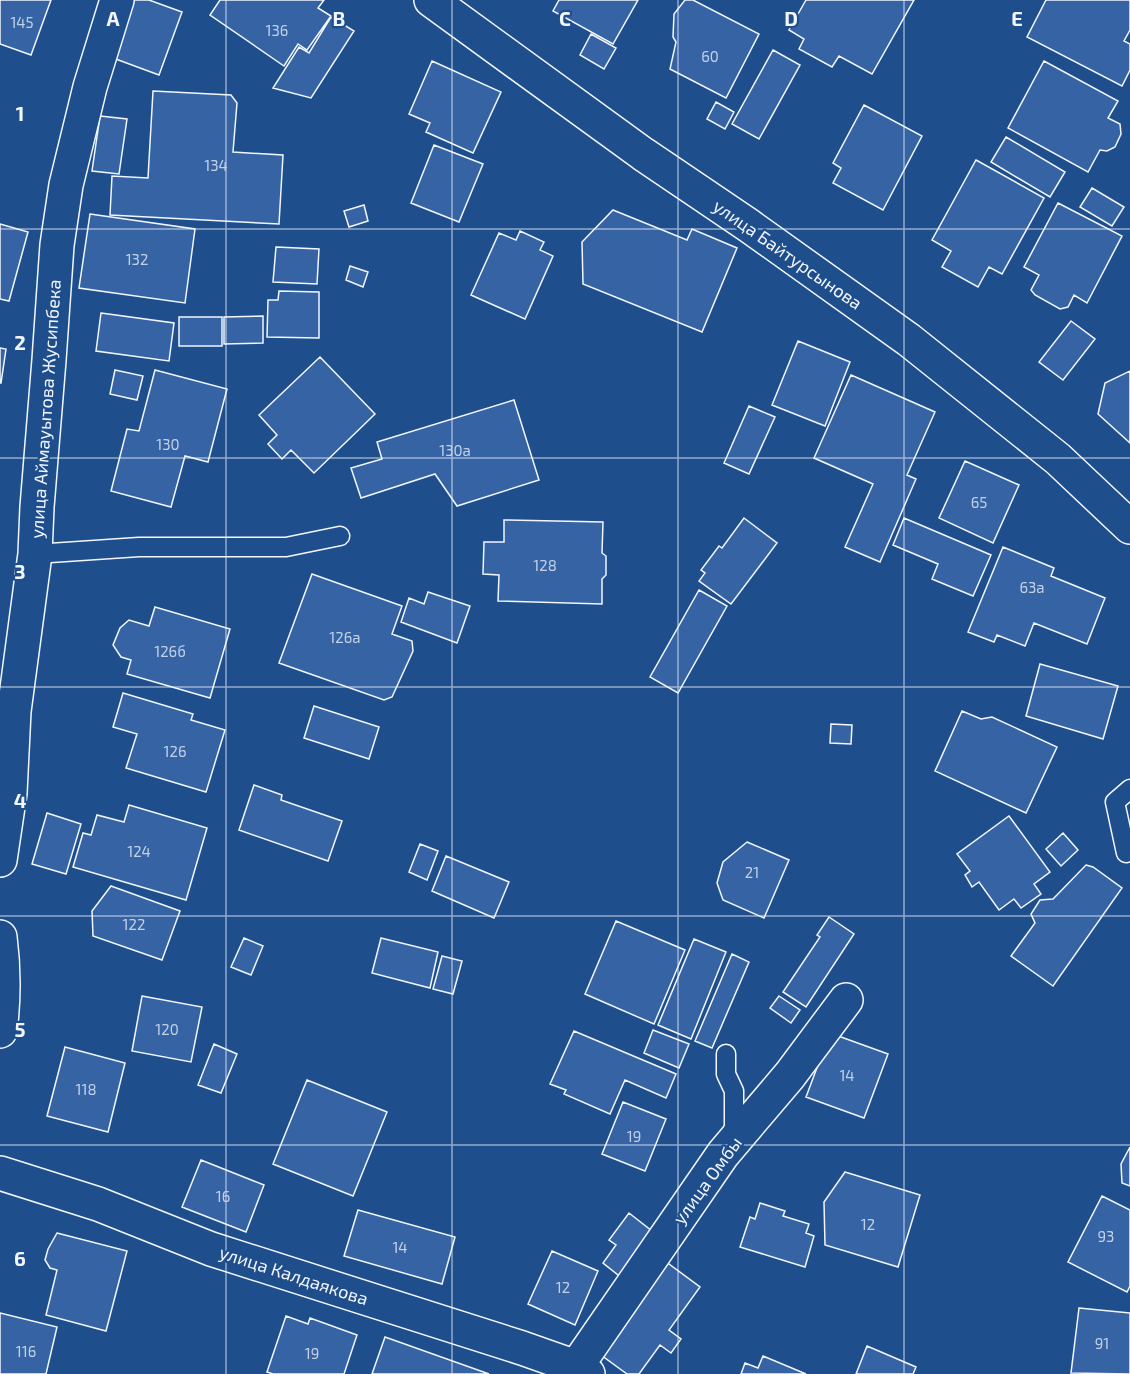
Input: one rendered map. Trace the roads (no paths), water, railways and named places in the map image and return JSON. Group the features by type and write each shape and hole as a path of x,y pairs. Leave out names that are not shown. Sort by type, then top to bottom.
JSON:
{"street":[{"name":"улица Аймауытова Жусипбека","path":"0,860 10,792 14,711 35,554 57,245 66,185 90,87 117,0"},
{"name":"улица Байтурсынова","path":"431,0 643,154 748,225 909,340 1058,459 1130,527"},
{"path":"0,937 3,957 3,1009 0,1031"},
{"name":"улица Омбы","path":"582,1370 723,1154 790,1075 846,1000"},
{"name":"улица Калдаякова","path":"0,1173 98,1204 210,1249 522,1348 582,1370"}],"lane":[{"path":"35,554 139,547 286,547 340,536"},
{"path":"1126,853 1115,802 1130,789"},
{"path":"723,1154 734,1127 734,1091 726,1074 726,1054"}]}
